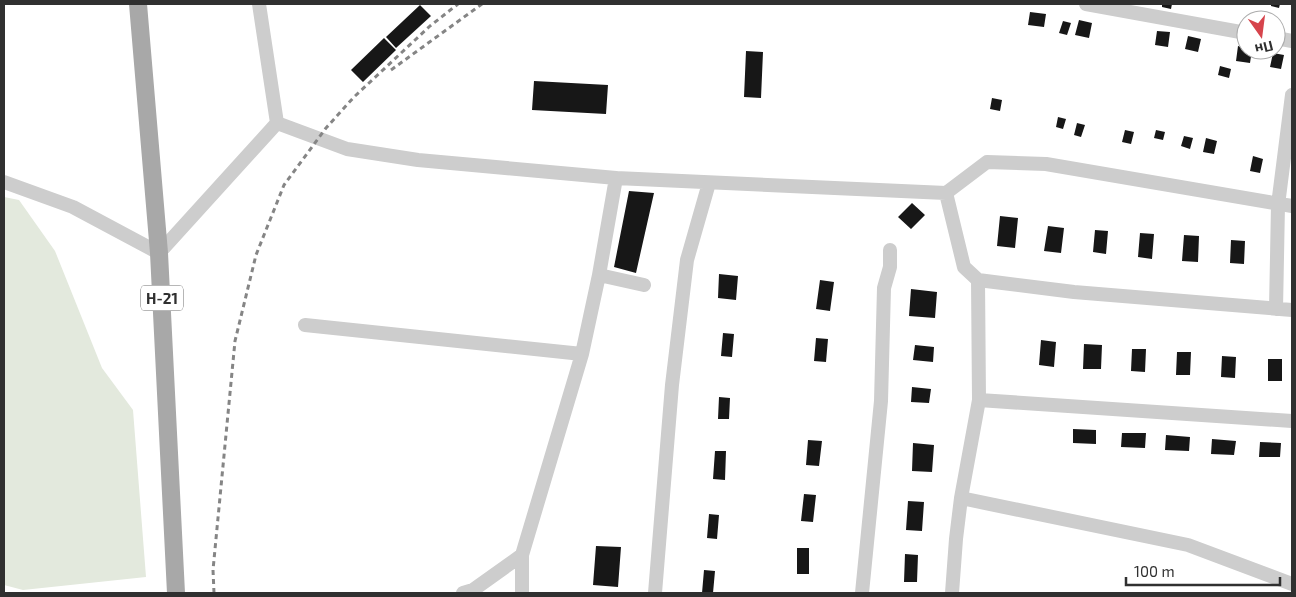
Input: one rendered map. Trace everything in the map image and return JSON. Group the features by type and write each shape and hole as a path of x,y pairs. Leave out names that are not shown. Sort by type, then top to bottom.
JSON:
{"main road":[{"name":"Н-21","path":"138,4 159,253 176,593"}],"street":[{"path":"259,4 277,123"},
{"path":"1086,4 1236,31"},
{"path":"1276,309 1292,95"},
{"path":"4,182 73,207 159,253 277,123"},
{"path":"277,123 347,149 418,160 616,178 946,193 987,162 1046,164 1285,206"},
{"path":"522,593 522,555 582,354 599,275 616,178"},
{"path":"655,593 672,385 687,260 709,183"},
{"path":"946,193 964,267 978,280 1074,292 1292,310"},
{"path":"862,593 881,400 884,288 890,267 890,250"},
{"path":"599,275 644,285"},
{"path":"952,593 961,498 979,400 978,280"},
{"path":"305,325 582,354"},
{"path":"979,400 1292,421"},
{"path":"961,498 1188,545 1292,584"},
{"path":"463,593 473,590 522,555"}],"shaded area":[{"path":"4,197 19,200 55,251 102,368 133,410 146,577 23,590 4,585"}],"building":[{"path":"1162,4 1172,4 1171,9 1162,7"},
{"path":"1271,4 1280,4 1279,8 1271,6"},
{"path":"420,5 431,16 396,48 386,37"},
{"path":"1030,12 1046,14 1044,27 1028,25"},
{"path":"1079,20 1092,23 1089,38 1075,35"},
{"path":"1063,21 1071,23 1067,35 1059,33"},
{"path":"1157,31 1170,32 1168,47 1155,45"},
{"path":"1188,36 1201,39 1198,52 1185,49"},
{"path":"384,38 396,50 363,82 351,70"},
{"path":"746,51 763,52 761,98 744,97"},
{"path":"1236,60 1250,60 1250,63"},
{"path":"1272,60 1283,60 1281,69 1270,67"},
{"path":"1220,66 1231,69 1229,78 1218,75"},
{"path":"534,81 608,85 606,114 532,110"},
{"path":"992,98 1002,100 1000,111 990,109"},
{"path":"1058,117 1066,119 1063,129 1056,127"},
{"path":"1077,123 1085,125 1081,137 1074,135"},
{"path":"1125,130 1134,132 1131,144 1122,142"},
{"path":"1156,130 1165,132 1163,140 1154,138"},
{"path":"1184,136 1193,138 1190,149 1181,146"},
{"path":"1206,138 1217,141 1214,154 1203,152"},
{"path":"1253,156 1263,159 1260,173 1250,171"},
{"path":"629,191 654,193 636,273 614,267"},
{"path":"912,203 925,215 911,229 898,217"},
{"path":"1000,216 1018,218 1015,248 997,246"},
{"path":"1048,226 1064,228 1061,253 1044,251"},
{"path":"1095,230 1108,231 1106,254 1093,252"},
{"path":"1140,233 1154,234 1152,259 1138,257"},
{"path":"1184,235 1199,236 1198,262 1182,261"},
{"path":"1231,240 1245,241 1244,264 1230,263"},
{"path":"719,274 738,276 736,300 718,298"},
{"path":"820,280 834,282 830,311 816,309"},
{"path":"911,289 937,292 935,318 909,316"},
{"path":"723,333 734,334 732,357 721,356"},
{"path":"816,338 828,339 826,362 814,361"},
{"path":"1041,340 1056,342 1054,367 1039,365"},
{"path":"1084,344 1102,345 1101,369 1083,369"},
{"path":"915,345 934,347 933,362 913,360"},
{"path":"1132,349 1146,349 1145,372 1131,371"},
{"path":"1177,352 1191,352 1190,375 1176,375"},
{"path":"1222,356 1236,357 1235,378 1221,377"},
{"path":"1268,359 1282,359 1282,381 1268,381"},
{"path":"912,387 931,389 929,403 911,402"},
{"path":"719,397 730,398 729,419 718,419"},
{"path":"1073,429 1096,430 1096,444 1073,443"},
{"path":"1122,433 1146,433 1145,448 1121,447"},
{"path":"1166,435 1190,437 1189,451 1165,450"},
{"path":"1212,439 1236,441 1234,455 1211,454"},
{"path":"808,440 822,441 819,466 806,465"},
{"path":"1260,442 1281,443 1280,457 1259,457"},
{"path":"913,443 934,445 932,472 912,471"},
{"path":"715,451 726,451 725,480 713,479"},
{"path":"804,494 816,495 813,522 801,521"},
{"path":"908,501 924,502 922,531 906,530"},
{"path":"709,514 719,515 717,539 707,538"},
{"path":"596,546 621,547 618,587 593,585"},
{"path":"797,548 809,548 809,574 797,574"},
{"path":"905,554 918,555 917,582 904,582"},
{"path":"704,570 715,571 713,593 702,593"}],"railway":[{"path":"214,593 213,570 235,341 256,255 284,185 326,128 354,97 430,26 458,4"},
{"path":"391,70 482,4"}]}
